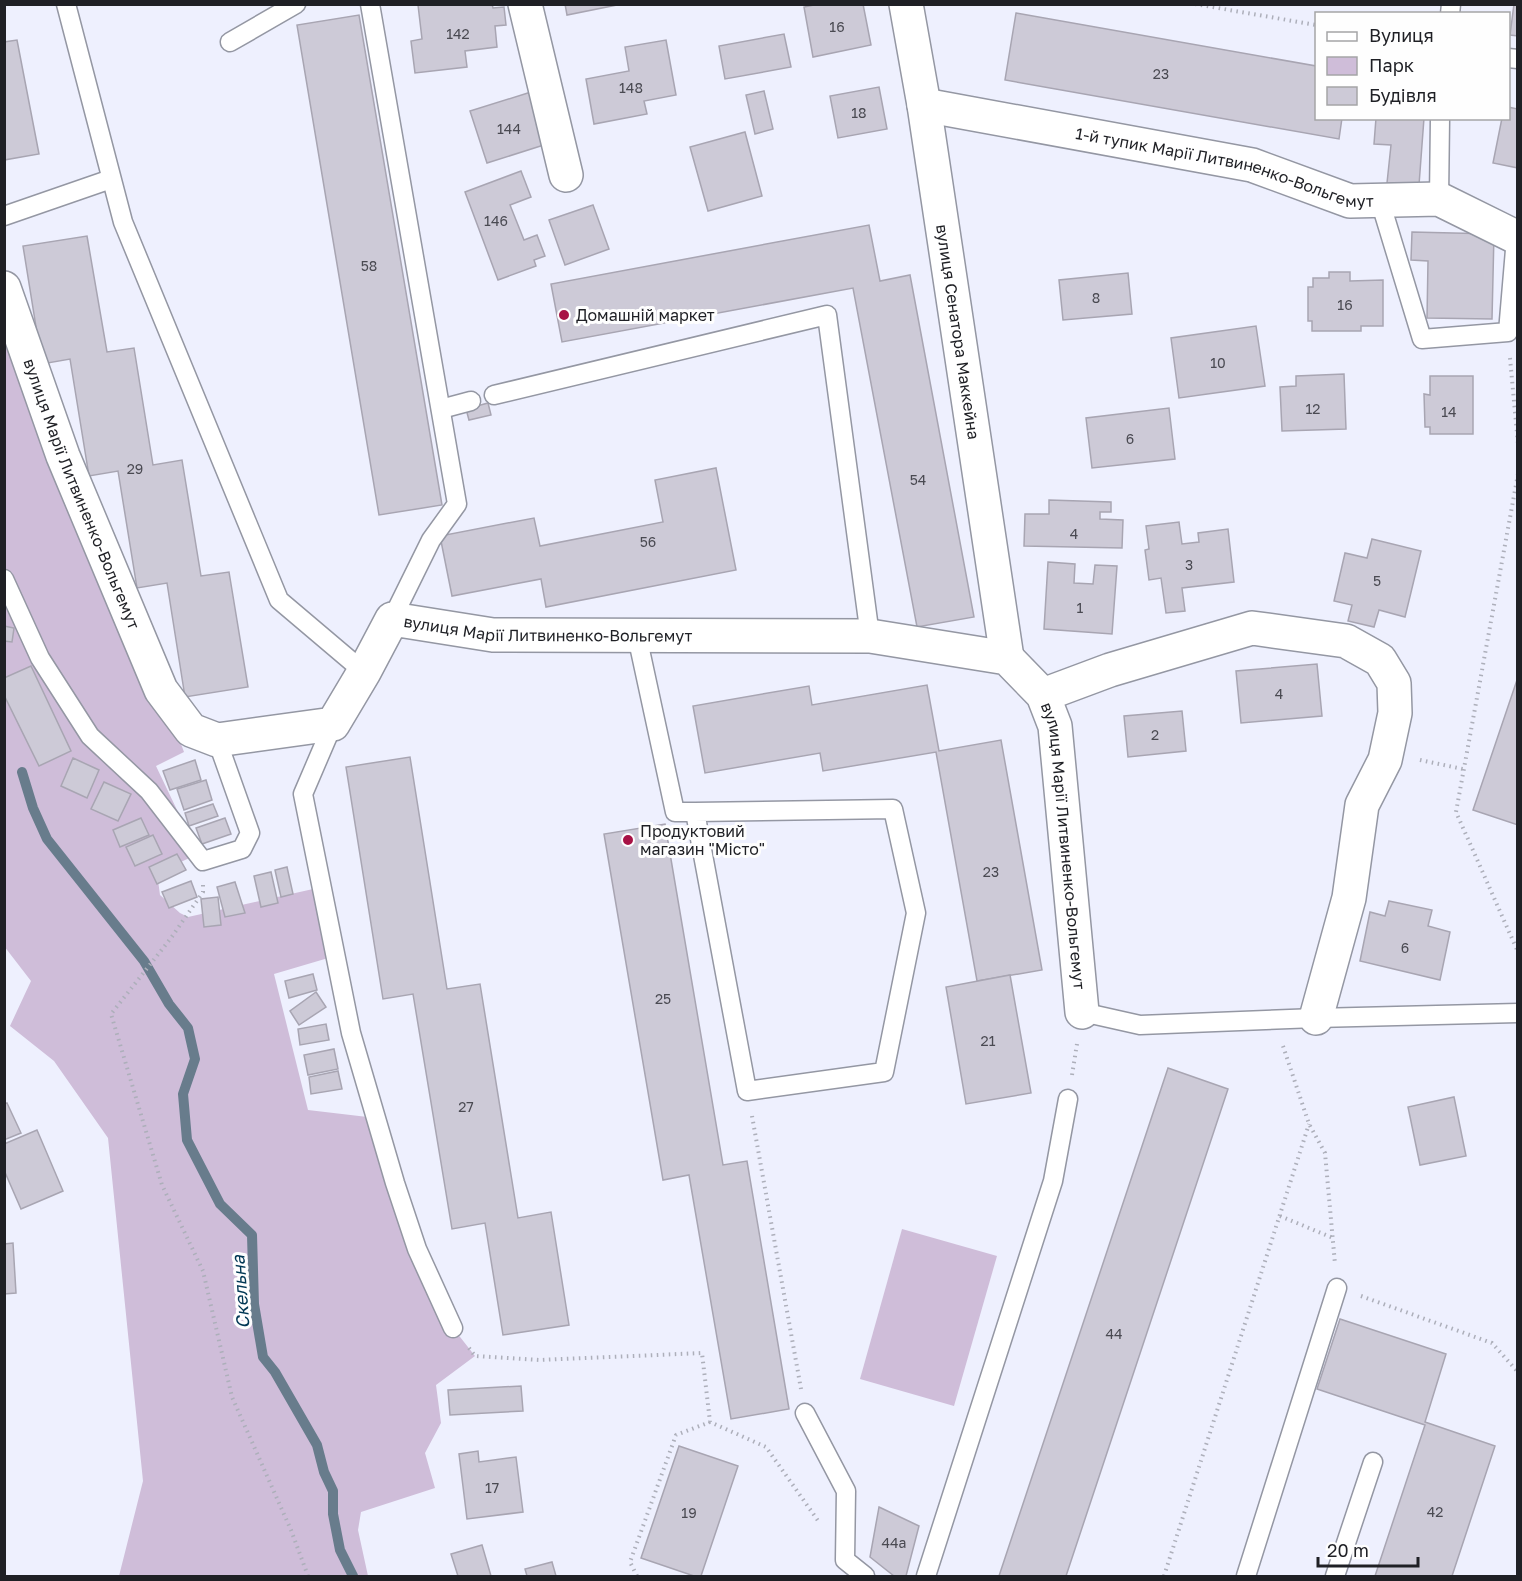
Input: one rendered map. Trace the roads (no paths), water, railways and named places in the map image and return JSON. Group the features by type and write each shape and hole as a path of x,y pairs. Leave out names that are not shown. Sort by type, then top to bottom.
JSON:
{"street":[{"path":"525,4 566,175"},
{"name":"вулиця Сенатора Маккейна","path":"906,4 924,105 1007,658"},
{"name":"1-й тупик Марії Литвиненко-Вольгемут","path":"924,105 1252,165 1350,201 1439,200 1517,238"},
{"name":"вулиця Марії Литвиненко-Вольгемут","path":"4,288 63,456 161,690 191,730 217,740"},
{"name":"вулиця Марії Литвиненко-Вольгемут","path":"333,724 392,619 494,635 870,636 1007,658 1043,695 1055,726 1082,1012"},
{"path":"1043,695 1110,670 1252,628 1346,641 1380,660 1394,683 1395,713 1385,760 1362,805 1349,898 1316,1018"},
{"path":"217,740 333,724"}],"lane":[{"path":"66,4 123,222 279,600 364,672"},
{"path":"230,42 296,4"},
{"path":"370,4 457,504 431,540 392,619"},
{"path":"1439,200 1440,120"},
{"path":"4,216 111,179"},
{"path":"1380,201 1422,339 1508,332 1517,238"},
{"path":"494,395 827,315 870,636"},
{"path":"441,409 471,401"},
{"path":"4,579 40,658 90,736 149,791 203,861 242,849 250,833 217,740"},
{"path":"637,636 675,812 893,809 916,913 884,1072 747,1091 695,812"},
{"path":"333,724 303,794 351,1033 417,1249 453,1328"},
{"path":"1082,1012 1140,1025 1316,1018 1518,1014"},
{"path":"926,1576 1053,1181 1068,1099"},
{"path":"1246,1576 1337,1288"},
{"path":"806,1413 846,1491 845,1560 865,1576"},
{"path":"1335,1576 1372,1462"}],"waterway":[{"name":"Скельна","path":"22,772 33,808 47,839 144,961 169,1004 188,1028 195,1059 183,1094 187,1140 220,1204 252,1235 254,1304 263,1357 275,1372 317,1445 324,1472 333,1491 333,1514 340,1550 353,1576"}],"place":[{"name":"Домашній маркет","path":"564,315"},
{"name":"Продуктовий магазин \"Місто\"","path":"628,840"}]}
